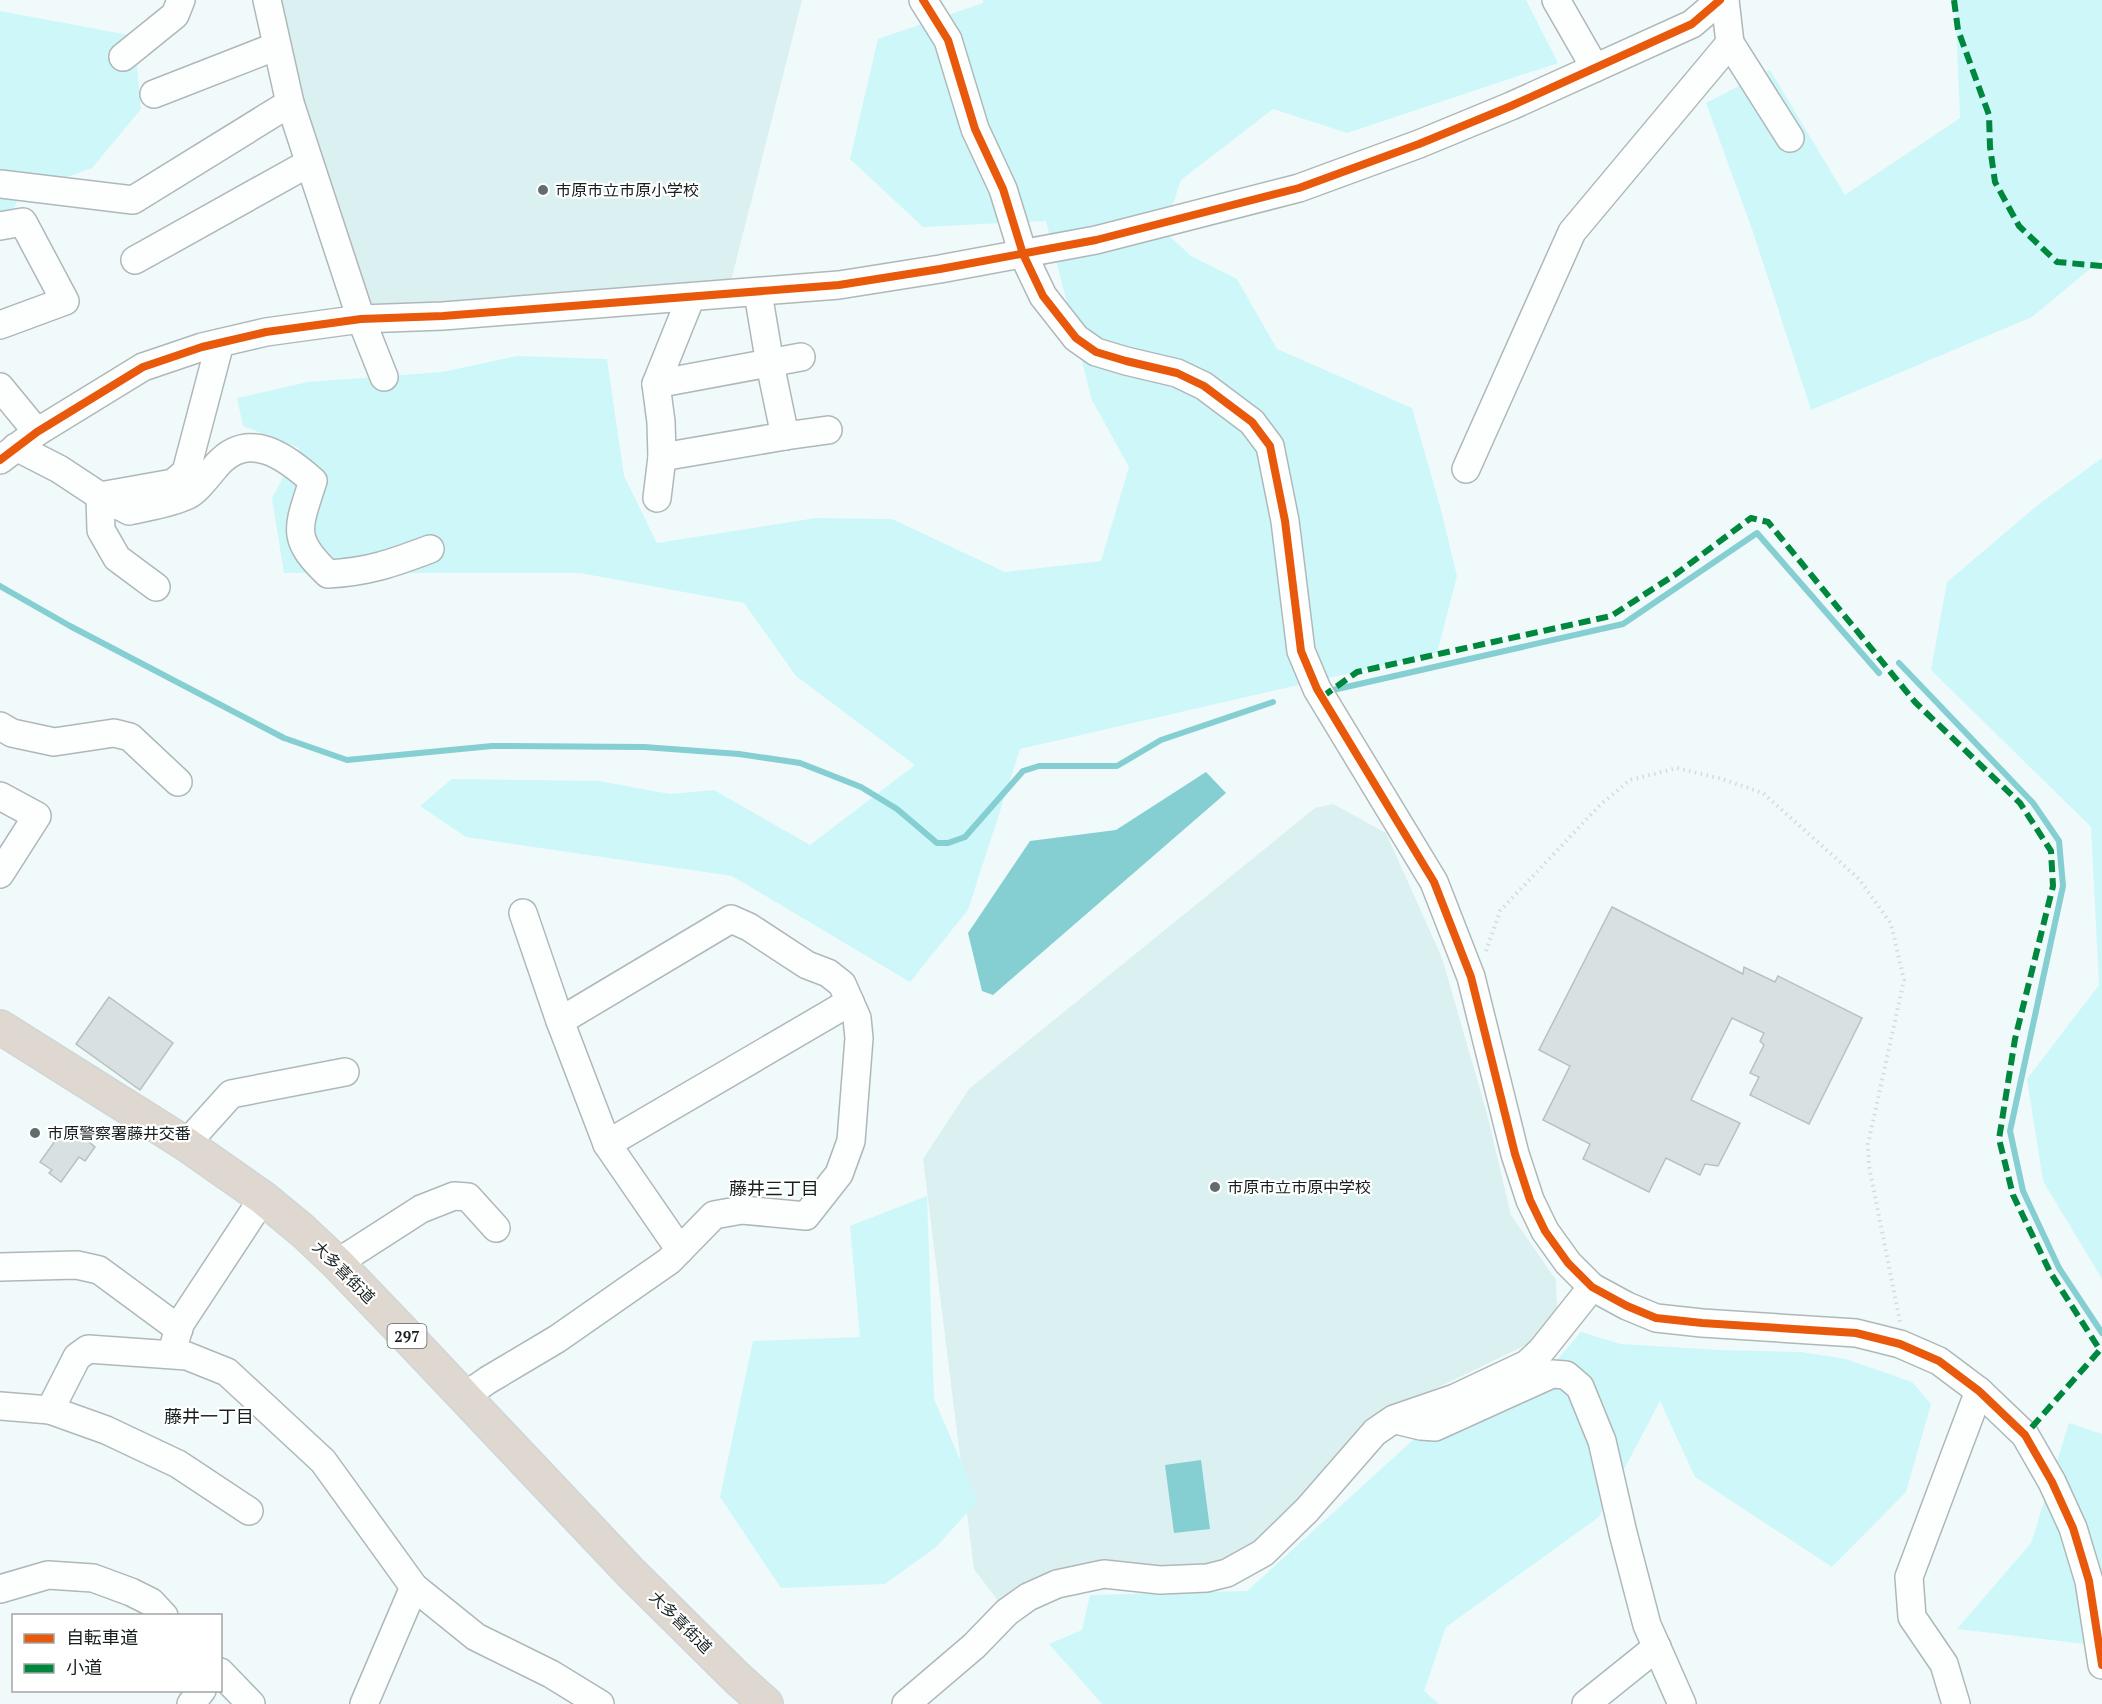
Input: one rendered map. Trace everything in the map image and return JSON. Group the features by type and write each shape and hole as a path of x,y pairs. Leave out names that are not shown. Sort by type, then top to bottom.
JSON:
{"highway":[{"name":"大多喜街道","path":"0,1027 186,1144 263,1198 337,1263 631,1573 766,1704"}],"street":[{"path":"123,57 175,15 181,0"},
{"path":"267,0 290,104 361,319 384,377"},
{"path":"923,0 948,40 975,129 1003,189 1023,254 1043,296 1076,338 1096,352 1177,373 1204,386 1252,422 1269,446 1285,521 1301,651 1317,689 1434,882 1471,977 1515,1154 1530,1200 1545,1231 1568,1263 1592,1287 1627,1306 1656,1318 1856,1333 1900,1344 1939,1361 1979,1391 2025,1436 2052,1482 2073,1528 2089,1581 2102,1665"},
{"path":"1556,0 1595,68"},
{"path":"18,446 143,367 202,347 266,332 361,319 443,316 839,285 1096,240 1299,188 1450,132 1511,106 1692,24 1719,1 1730,43 1790,138"},
{"path":"1466,469 1572,232 1730,43"},
{"path":"154,94 277,46"},
{"path":"0,184 133,200 290,104"},
{"path":"135,260 309,163"},
{"path":"0,226 23,222 65,301 0,325"},
{"path":"758,293 784,436"},
{"path":"657,498 662,457 661,422 656,384 691,297"},
{"path":"100,495 173,483 186,472 220,343"},
{"path":"656,384 801,357"},
{"path":"0,387 18,446"},
{"path":"0,414 18,446 129,512 190,495 221,460 245,446 270,450 296,466 313,482 303,515 300,537 310,556 328,574 357,572 389,564 430,549"},
{"path":"662,457 828,430"},
{"path":"100,495 101,530 117,558 156,587"},
{"path":"0,726 12,733 54,742 114,733 130,737 178,782"},
{"path":"0,796 37,816 0,874"},
{"path":"524,913 560,1021 607,1144 680,1250"},
{"path":"465,1396 557,1339 669,1261 714,1215 742,1210 806,1216 839,1174 851,1141 859,1038 857,1018 842,984 828,973 807,965 749,927 731,919 560,1021"},
{"path":"607,1144 850,1002"},
{"path":"186,1144 231,1094 345,1072"},
{"path":"337,1263 421,1209 454,1196 468,1197 496,1228"},
{"path":"171,1355 180,1324 263,1198"},
{"path":"0,1267 77,1265 99,1270 179,1329"},
{"path":"906,1704 974,1646 1007,1612 1028,1597 1057,1584 1104,1574 1160,1580 1207,1578 1227,1573 1263,1553 1307,1510 1375,1432 1395,1419 1455,1398 1527,1364 1541,1351 1592,1287"},
{"path":"50,1410 77,1357 88,1349 186,1356 227,1372 323,1461 414,1587 476,1637 551,1674 600,1704"},
{"path":"1395,1419 1420,1426 1435,1427 1552,1374 1566,1375 1580,1387 1602,1441 1647,1625 1682,1704"},
{"path":"1956,1704 1944,1664 1912,1617 1909,1577 1979,1391"},
{"path":"0,1406 50,1410 106,1430 178,1464 249,1511"},
{"path":"0,1589 48,1575 93,1578 151,1602 162,1614"},
{"path":"364,1704 414,1587"},
{"path":"1586,1704 1657,1647"},
{"path":"222,1674 251,1704"},
{"path":"191,1704 200,1692"}],"path":[{"path":"1471,977 1483,961 1500,911 1600,805 1630,780 1677,768 1722,779 1763,793 1859,879 1891,924 1904,980 1869,1144 1869,1166 1900,1320"}],"shaded area":[{"name":"市原市立市原小学校","path":"279,0 802,0 731,281 372,312 302,99"},
{"path":"983,0 1526,0 1558,63 1347,133 1273,109 1181,180 1164,231 1191,256 1237,279 1277,349 1412,408 1457,576 1437,653 1020,749 968,910 910,982 732,876 466,837 420,806 452,779 599,781 670,794 714,790 810,845 915,765 796,676 744,603 580,573 284,573 272,498 299,448 243,426 237,398 308,382 442,372 517,356 607,359 624,476 657,543 816,518 892,519 1005,572 1101,561 1129,467 1092,400 1046,221 923,227 850,159 878,39 983,3"},
{"path":"1955,0 2102,0 2102,259 2032,317 1811,410 1753,232 1706,103 1770,70 1845,195 1960,118"},
{"path":"0,11 134,36 141,109 92,168 20,194 0,242"},
{"path":"2102,458 2102,1279 2043,1181 2027,1079 2099,985 2091,827 1931,670 1947,582 2039,504"},
{"name":"市原市立市原中学校","path":"1333,804 1386,833 1442,958 1486,1110 1511,1215 1556,1280 1557,1308 1528,1344 1379,1416 1256,1549 1194,1572 1002,1606 974,1569 923,1159 969,1089 1315,808"},
{"path":"927,1196 934,1399 978,1501 936,1547 885,1584 781,1588 720,1497 753,1341 860,1337 850,1226"},
{"path":"1581,1332 1620,1344 1801,1352 1846,1359 1912,1382 1931,1404 1906,1492 1832,1567 1695,1477 1660,1401 1599,1517 1446,1627 1424,1691 1439,1704 1102,1704 1049,1644 1082,1630 1090,1595 1247,1591 1447,1409 1557,1360"},
{"path":"2069,1423 2102,1434 2102,1646 1957,1629 2031,1543"}],"water":[{"path":"1206,772 1226,793 993,995 982,991 968,933 1030,841 1116,830"},
{"path":"1201,1460 1210,1529 1174,1533 1165,1465"}],"building":[{"path":"1612,907 1743,974 1744,967 1775,982 1778,976 1862,1018 1809,1124 1750,1095 1759,1077 1750,1073 1764,1045 1760,1041 1764,1033 1732,1018 1691,1100 1740,1123 1718,1166 1705,1164 1700,1175 1666,1158 1649,1192 1583,1159 1590,1144 1543,1120 1570,1066 1539,1050"},
{"path":"109,997 173,1043 140,1090 76,1044"},
{"path":"67,1124 95,1147 85,1161 79,1157 61,1182 49,1173 52,1170 40,1162"}],"waterway":[{"path":"1333,690 1623,624 1757,533 1879,673"},
{"path":"0,586 70,626 284,738 347,760 492,746 644,747 739,754 800,763 861,787 897,809 937,843 948,843 965,837 1023,771 1039,766 1117,766 1161,740 1273,702"},
{"path":"1899,663 2033,803 2059,841 2063,886 2010,1131 2023,1191 2059,1268 2102,1333"}],"marked path":[{"path":"1954,0 1958,30 1989,115 1990,147 1995,182 2019,226 2057,262 2102,266"},
{"path":"1322,697 1357,672 1611,616 1676,574 1751,518 1768,522 1915,702 2020,803 2051,851 2053,886 2015,1039 1999,1139 2013,1195 2050,1272 2100,1350 2025,1435"}],"cycle path":[{"path":"923,0 948,40 975,129 1003,189 1023,254 1043,296 1076,338 1096,352 1177,373 1204,386 1252,422 1270,446 1285,521 1301,651 1317,689 1434,882 1471,977 1515,1154 1530,1200 1545,1231 1568,1263 1592,1287 1627,1306 1656,1318 1856,1333 1900,1344 1939,1361 1979,1391 2025,1435 2052,1482 2073,1528 2089,1581 2102,1665"},
{"path":"0,460 37,432 143,367 202,347 266,332 361,319 443,316 839,285 1096,240 1299,188 1419,144 1511,106 1692,24 1720,0"}],"place":[{"name":"市原市立市原小学校","path":"543,190"},
{"name":"市原警察署藤井交番","path":"35,1133"},
{"name":"市原市立市原中学校","path":"1215,1187"}],"district":[{"name":"藤井三丁目","path":"774,1188"},
{"name":"藤井一丁目","path":"209,1416"}]}
